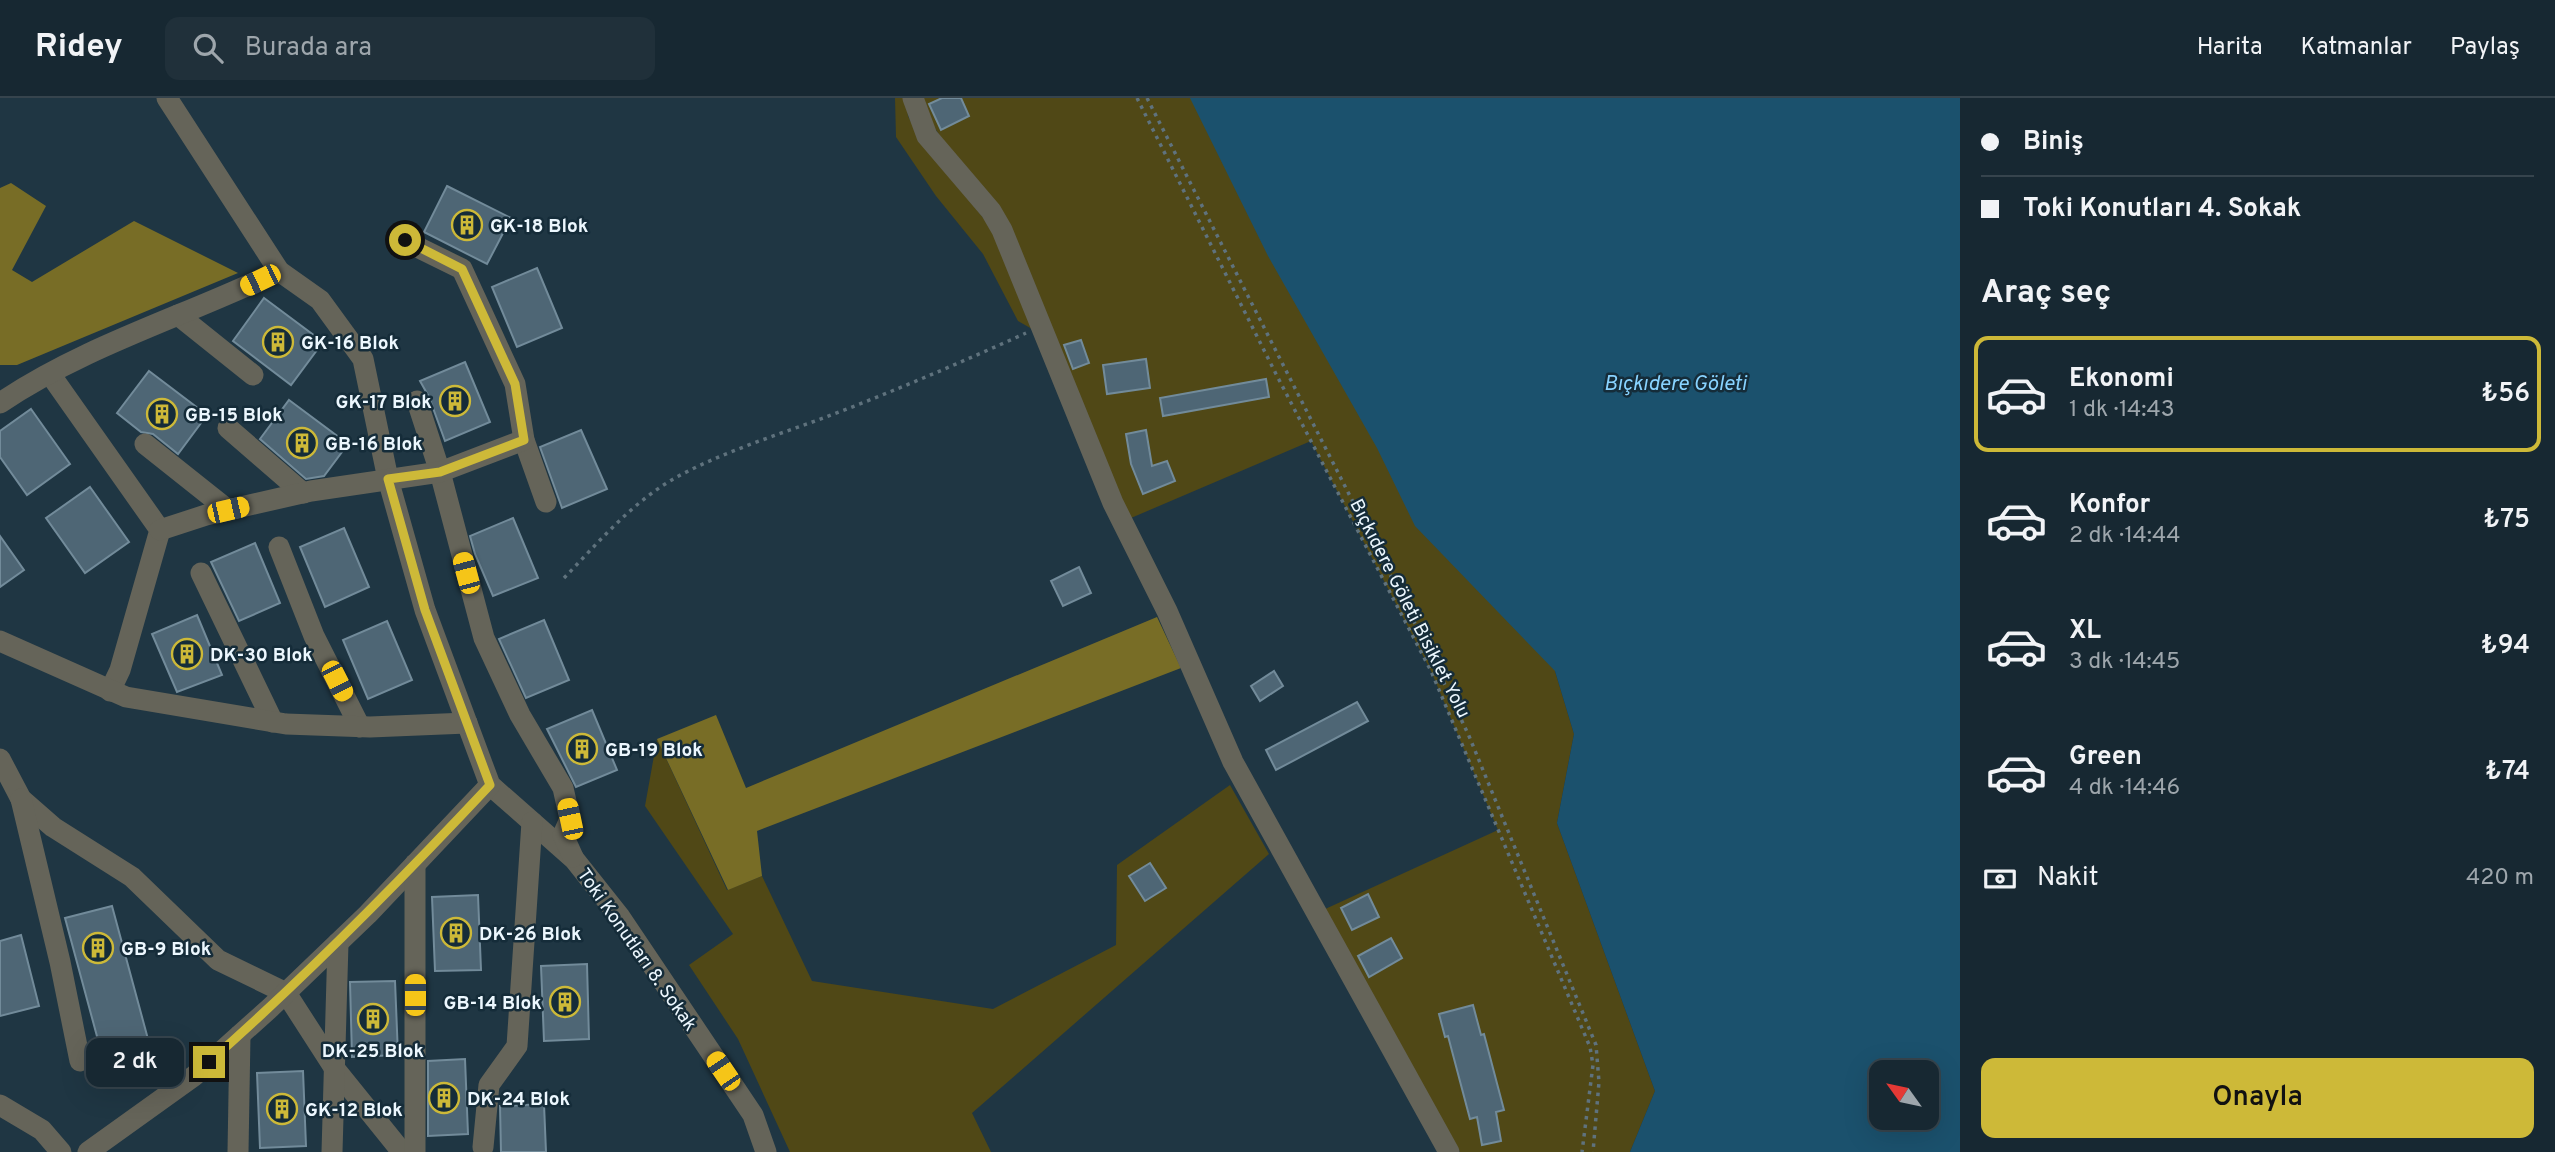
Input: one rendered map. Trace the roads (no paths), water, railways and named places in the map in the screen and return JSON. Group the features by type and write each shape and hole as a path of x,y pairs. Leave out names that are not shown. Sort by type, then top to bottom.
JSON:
{"street":[{"name":"Toki Konutları 8. Sokak","path":"167,98 279,271 320,300 363,359 388,479 425,610 490,785 574,859 620,917 753,1115 766,1152"},
{"path":"913,98 926,136 991,211 1002,230 1017,261 1040,327 1113,503 1167,611 1233,762 1449,1152"},
{"path":"405,240 462,269 515,384 524,440 546,502"},
{"path":"0,403 108,344 224,298 279,271"},
{"path":"178,314 253,375"},
{"path":"50,374 160,530"},
{"path":"417,401 440,472 484,638 520,715 563,788 570,819 563,835 574,859"},
{"path":"228,428 303,493"},
{"path":"160,530 228,510 303,493 440,472 524,440"},
{"path":"145,444 228,510"},
{"path":"110,691 120,670 160,530"},
{"path":"279,547 314,636 360,727"},
{"path":"201,573 272,722"},
{"path":"0,641 126,697 272,722 360,727 467,723"},
{"path":"0,759 22,799 80,1061"},
{"path":"88,1152 194,1076 240,1035 338,943 490,785"},
{"path":"22,799 52,827 132,877 218,960 286,993 335,1069 402,1152"},
{"path":"483,1147 489,1085 517,1046 532,822"},
{"path":"415,864 415,1152"},
{"path":"332,1152 338,943"},
{"path":"238,1152 240,1035"},
{"path":"0,1105 42,1130 61,1152"}],"water":[{"name":"Bıçkıdere Göleti","path":"1190,98 1960,98 1960,1152 1630,1152 1655,1091 1557,823 1574,734 1555,671 1415,526 1377,448 1268,256"}],"place":[{"name":"GK-18 Blok","path":"467,225"},
{"name":"GK-16 Blok","path":"278,342"},
{"name":"GK-17 Blok","path":"455,401"},
{"name":"GB-15 Blok","path":"162,414"},
{"name":"GB-16 Blok","path":"302,443"},
{"name":"DK-30 Blok","path":"187,654"},
{"name":"GB-19 Blok","path":"582,749"},
{"name":"DK-26 Blok","path":"456,933"},
{"name":"GB-9 Blok","path":"98,948"},
{"name":"GB-14 Blok","path":"565,1002"},
{"name":"DK-25 Blok","path":"373,1019"},
{"name":"DK-24 Blok","path":"444,1098"},
{"name":"GK-12 Blok","path":"282,1109"}]}
